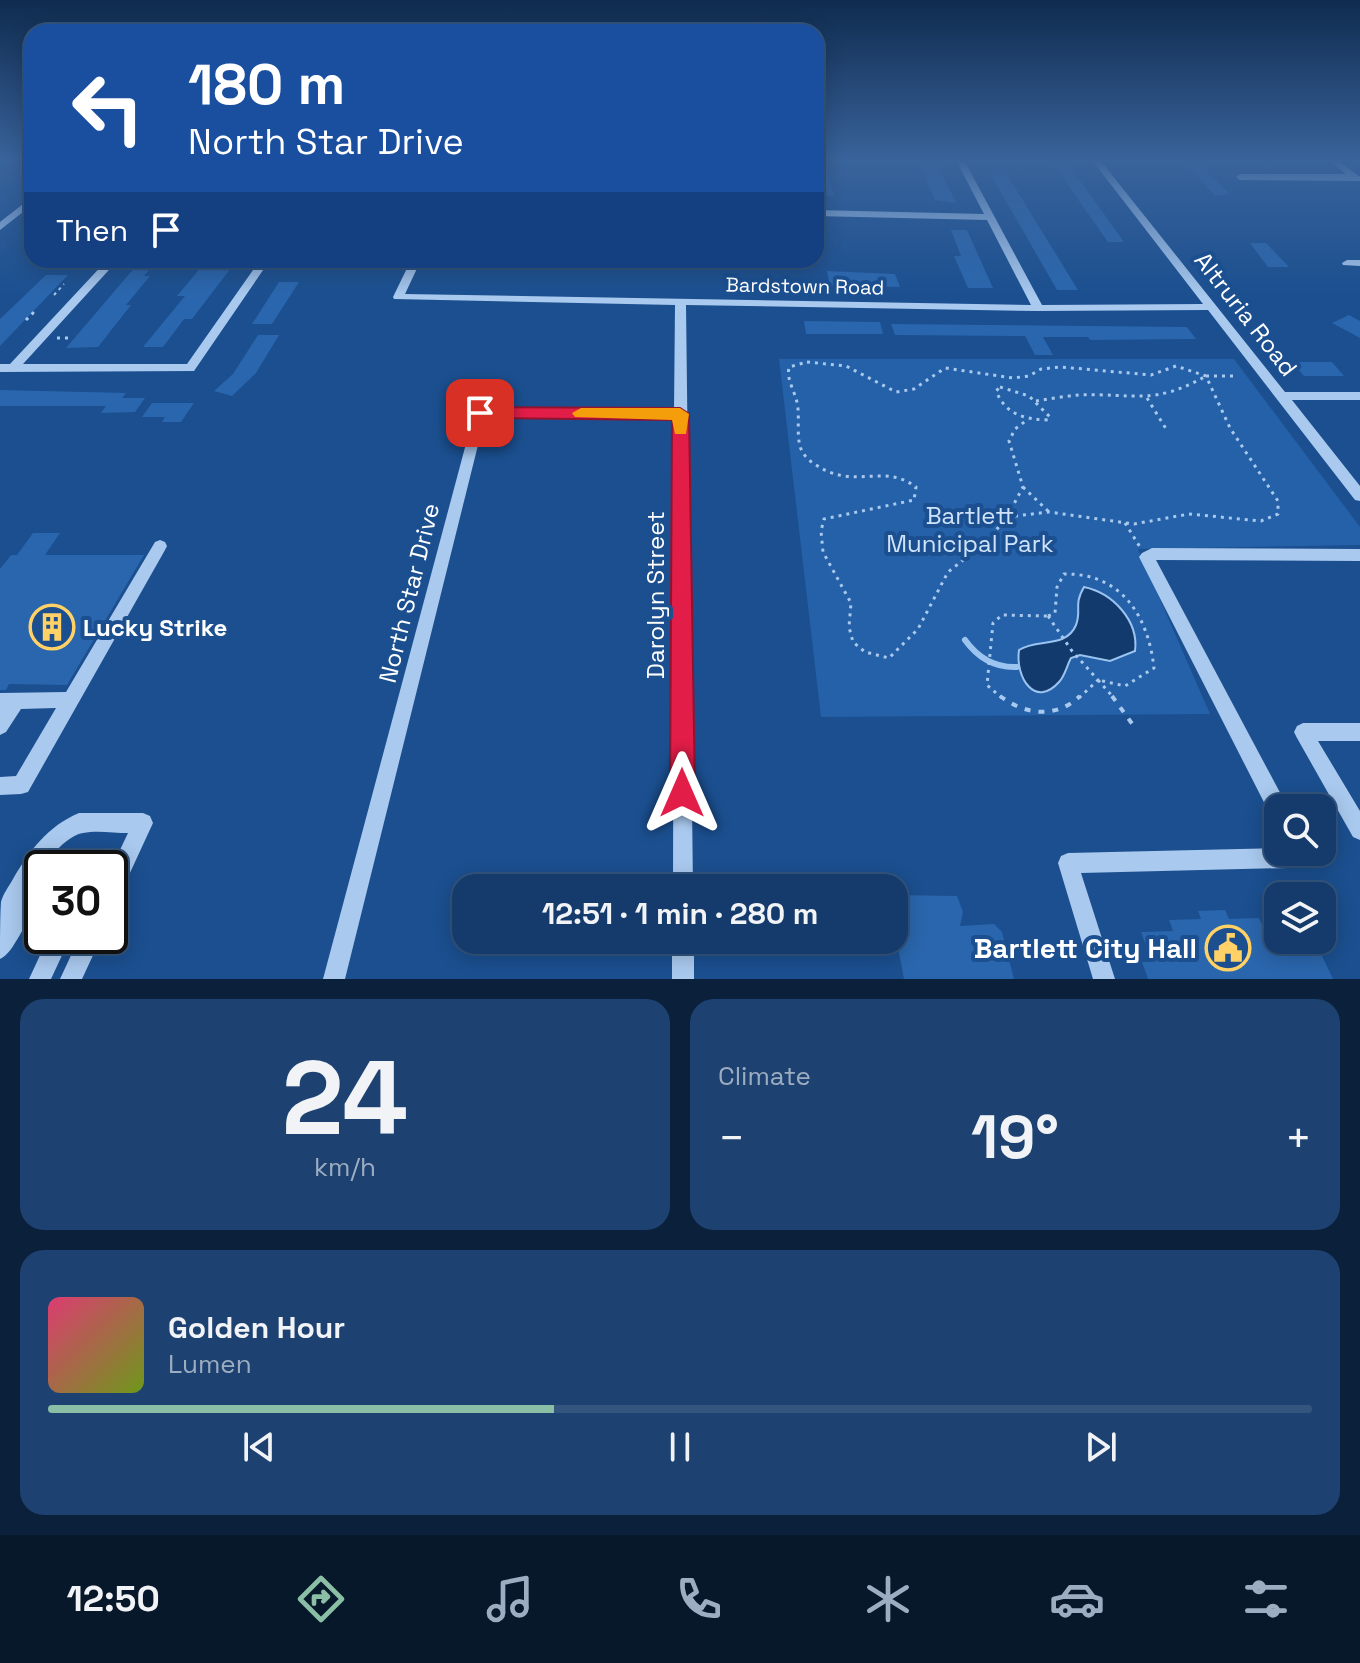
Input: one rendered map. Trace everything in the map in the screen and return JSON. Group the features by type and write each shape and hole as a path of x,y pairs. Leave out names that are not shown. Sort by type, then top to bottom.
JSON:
{"street":[{"path":"984,206 1038,308"},
{"name":"Altruria Road","path":"1132,206 1360,496"},
{"path":"0,227 24,207"},
{"path":"824,213 990,217"},
{"path":"1347,263 1360,263"},
{"path":"7,368 105,268"},
{"path":"7,368 190,368 259,268"},
{"name":"Bardstown Road","path":"412,268 398,297 1038,308 1212,307"},
{"name":"Darolyn Street","path":"680,302 683,874"},
{"path":"1282,396 1360,396"},
{"name":"North Star Drive","path":"334,979 480,413 680,414"},
{"path":"0,786 21,785 160,546"},
{"path":"1270,794 1147,557 1152,554 1360,555"},
{"path":"0,726 8,701 70,700"},
{"path":"1360,732 1303,732 1360,830"},
{"path":"46,850 79,823 143,823 128,855"},
{"path":"1104,979 1068,863 1264,859"},
{"path":"0,948 24,887"},
{"path":"9,920 24,903"},
{"path":"40,979 52,954"},
{"path":"71,979 82,954"},
{"path":"683,954 683,979"}],"path":[{"path":"54,295 64,284"},
{"path":"26,320 33,313 30,313"},
{"path":"54,338 73,338"},
{"path":"1023,487 1007,517 984,544 962,559 944,577 923,623 909,643 889,658 862,651 851,643 847,628 851,603 823,559 818,535 824,519 848,512 895,507 914,500 916,487 905,479 886,475 851,479 831,475 808,460 800,448 798,403 787,376 789,367 799,363 851,367 882,388 900,393 917,390 945,368 1002,377 1029,376 1041,369 1061,367 1151,375 1176,366 1206,376 1238,376"},
{"path":"1036,401 1079,395 1147,398 1183,389 1206,376"},
{"path":"1007,517 1049,512 1125,523 1189,514 1261,521 1278,514 1278,501 1230,428 1206,376"},
{"path":"1002,377 1006,387"},
{"path":"1014,387 1036,401 1050,417 1048,420 1027,420 1008,412 996,391 1014,387"},
{"path":"1147,398 1168,432"},
{"path":"1027,420 1015,429 1009,441 1023,487 1049,512"},
{"path":"1125,523 1147,557"},
{"path":"1081,571 1102,578 1131,605 1144,625 1153,651 1154,668 1125,686 1097,680 1075,702 1051,712 1032,713 998,696 987,685 993,623 1002,615 1048,616 1055,613 1057,587 1064,574 1081,571"},
{"path":"1048,616 1078,659 1120,700 1133,725"}],"green space":[{"name":"Bartlett Municipal Park","path":"779,359 1234,359 1360,527 1360,545 1138,549 1210,714 821,717"}],"shaded area":[{"path":"1084,587 1105,595 1122,610 1133,629 1135,651 1110,661 1080,655 1071,658 1059,682 1042,692 1035,691 1028,686 1020,670 1019,650 1058,640 1071,632 1078,620 1079,599"}],"building":[{"path":"1009,206 1026,206 1078,290 1057,290"},
{"path":"1082,206 1098,206 1124,242 1108,242"},
{"path":"951,230 967,230 993,288 968,288 954,256 961,256"},
{"path":"1250,243 1266,243 1289,267 1268,267"},
{"path":"134,268 151,268 144,276 150,276 126,305 131,305 98,347 66,348"},
{"path":"200,268 231,268 192,319 184,319 163,347 143,347 185,296 177,296"},
{"path":"827,271 895,274 900,287 830,286"},
{"path":"46,275 68,275 0,346 0,319"},
{"path":"279,282 299,282 272,324 252,324"},
{"path":"1349,315 1360,321 1360,338 1332,323"},
{"path":"804,321 880,322 883,334 806,334"},
{"path":"891,324 1187,327 1196,339 1043,337 1053,355 1035,355 1025,336 895,335"},
{"path":"258,335 279,335 256,373 232,396 214,391 233,374"},
{"path":"1292,362 1332,362 1344,376 1304,376"},
{"path":"0,390 126,393 122,398 145,398 135,412 101,413 106,406 0,406"},
{"path":"152,403 194,403 181,422 162,422 165,417 142,417"},
{"name":"Lucky Strike","path":"33,533 60,533 45,555 144,555 67,685 9,684 6,690 0,690 0,569 11,555 17,555"},
{"path":"908,895 957,896 963,912 960,926 994,924 1002,932 1014,979 904,979 899,954 908,954"},
{"name":"Bartlett City Hall","path":"1225,910 1229,919 1259,918 1264,929 1264,954 1322,956 1333,979 1148,979 1142,962 1152,962 1141,932 1173,931 1169,920 1201,919 1198,911"}],"waterway":[{"path":"965,640 987,661 1017,667"}],"slow traffic":[{"path":"581,413 680,414 681,430"}],"place":[{"name":"Lucky Strike","path":"52,627"},
{"name":"Bartlett City Hall","path":"1228,948"}],"route":[{"path":"480,413 680,414 682,793"}]}
